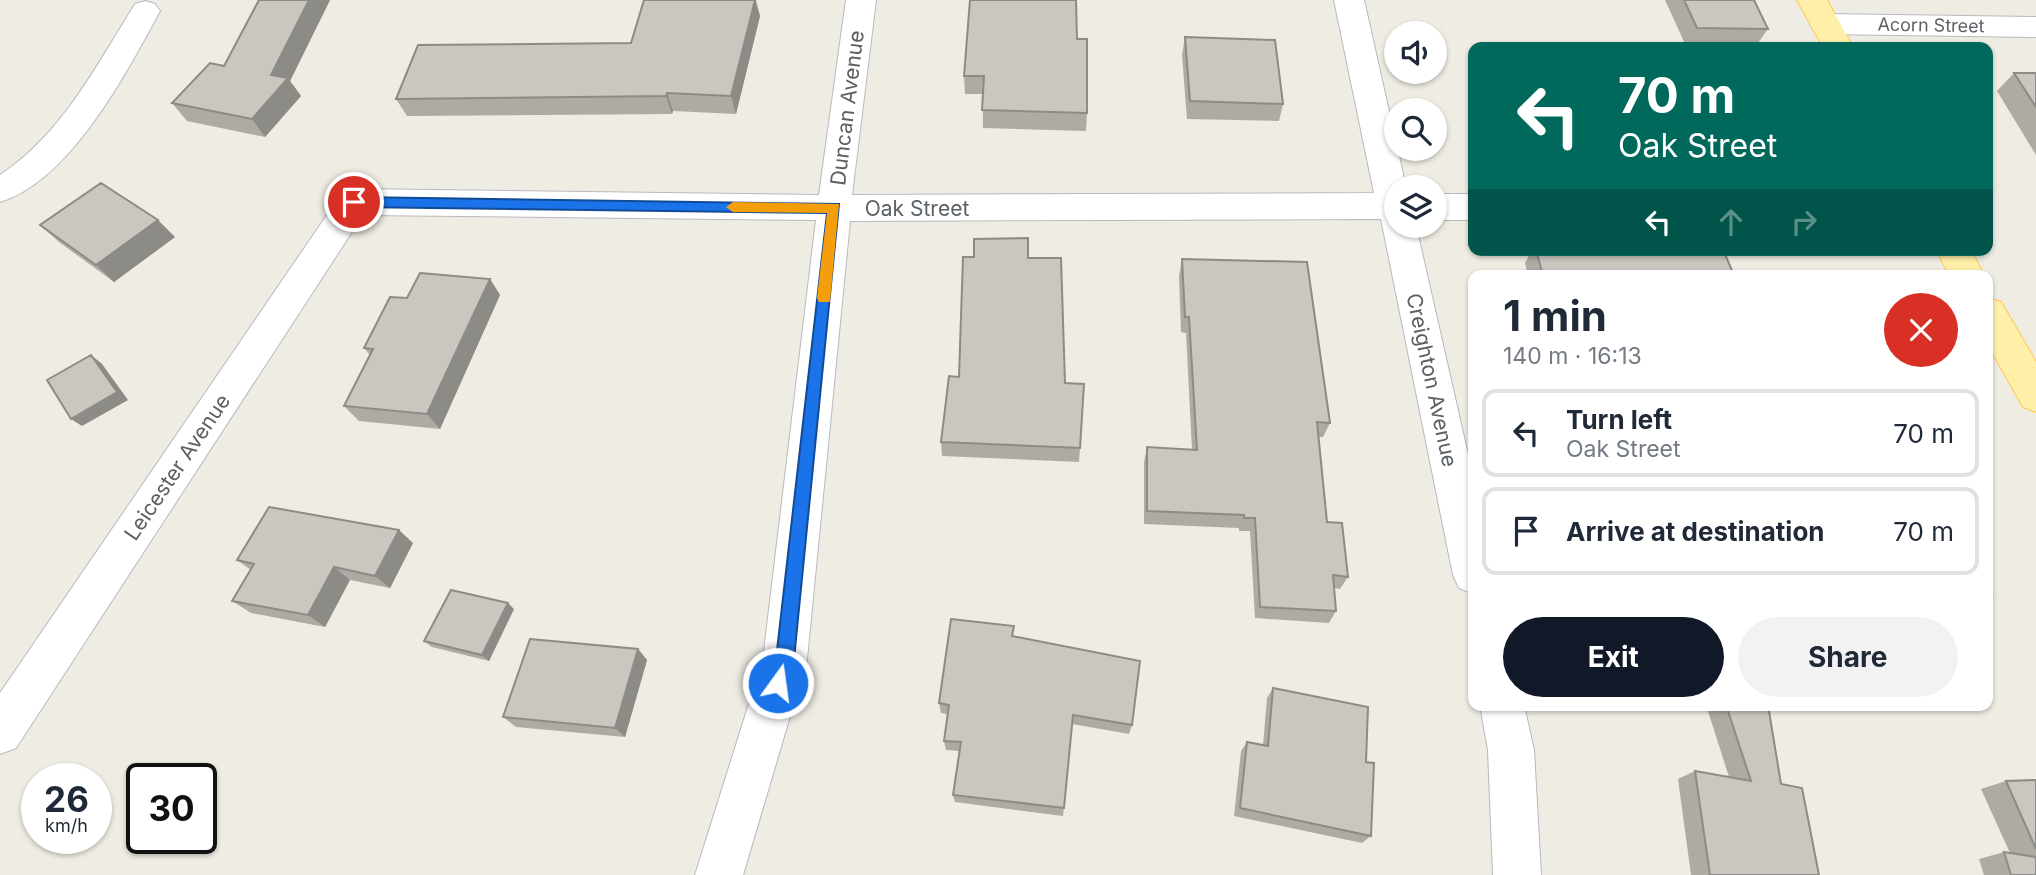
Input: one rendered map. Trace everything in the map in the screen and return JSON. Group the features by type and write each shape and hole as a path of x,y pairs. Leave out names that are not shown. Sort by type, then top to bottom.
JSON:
{"main road":[{"path":"1993,321 2036,396"}],"street":[{"name":"Duncan Avenue","path":"719,875 785,659 834,208 861,0"},
{"name":"Creighton Avenue","path":"1349,0 1387,175"},
{"path":"0,190 13,184 62,139 94,100 145,11"},
{"name":"Acorn Street","path":"1825,24 2036,27"},
{"name":"Oak Street","path":"354,202 1384,214"},
{"name":"Leicester Avenue","path":"0,732 354,202"},
{"path":"1447,207 1468,207"},
{"name":"Creighton Avenue","path":"1401,238 1468,547"},
{"path":"1503,711 1511,750 1517,875"}],"building":[{"path":"259,0 309,0 271,75 288,78 252,119 172,103 210,63 224,66"},
{"path":"644,0 755,0 731,96 667,93 666,96 396,99 418,45 631,43"},
{"path":"970,0 1076,0 1077,39 1087,39 1087,113 982,110 984,76 964,76"},
{"path":"1684,0 1754,0 1768,29 1697,28"},
{"path":"1185,37 1275,40 1283,104 1190,101"},
{"path":"2014,73 2036,73 2036,107"},
{"path":"101,183 158,220 96,265 40,225"},
{"path":"1028,238 1028,258 1061,258 1065,383 1084,384 1080,448 941,442 949,376 959,377 963,257 974,257 974,239"},
{"path":"1538,256 1726,256 1732,270 1542,270"},
{"path":"1182,259 1307,262 1330,423 1317,422 1327,522 1342,523 1348,577 1333,575 1336,611 1260,607 1255,518 1244,518 1244,515 1147,511 1147,447 1197,450 1189,317 1185,317"},
{"path":"420,273 490,279 427,414 344,406 373,349 364,348 390,297 407,298"},
{"path":"91,355 117,392 71,419 47,380"},
{"path":"269,507 399,530 375,576 334,567 308,615 232,601 254,564 237,560"},
{"path":"451,590 508,603 482,655 424,641"},
{"path":"951,619 1014,626 1012,636 1140,661 1132,725 1073,715 1064,808 953,795 961,742 944,741 949,705 939,703"},
{"path":"530,639 638,649 615,728 503,717"},
{"path":"1273,688 1368,707 1366,762 1374,763 1371,836 1240,808 1247,742 1268,746"},
{"path":"1728,711 1769,711 1781,784 1802,788 1819,875 1710,875 1695,771 1751,781"},
{"path":"2036,780 2036,849 2006,781"},
{"path":"2004,852 2036,857 2036,875 2011,875"}],"slow traffic":[{"path":"733,207 834,208 825,298"}],"route":[{"path":"354,202 834,208 785,659 778,683"}]}
